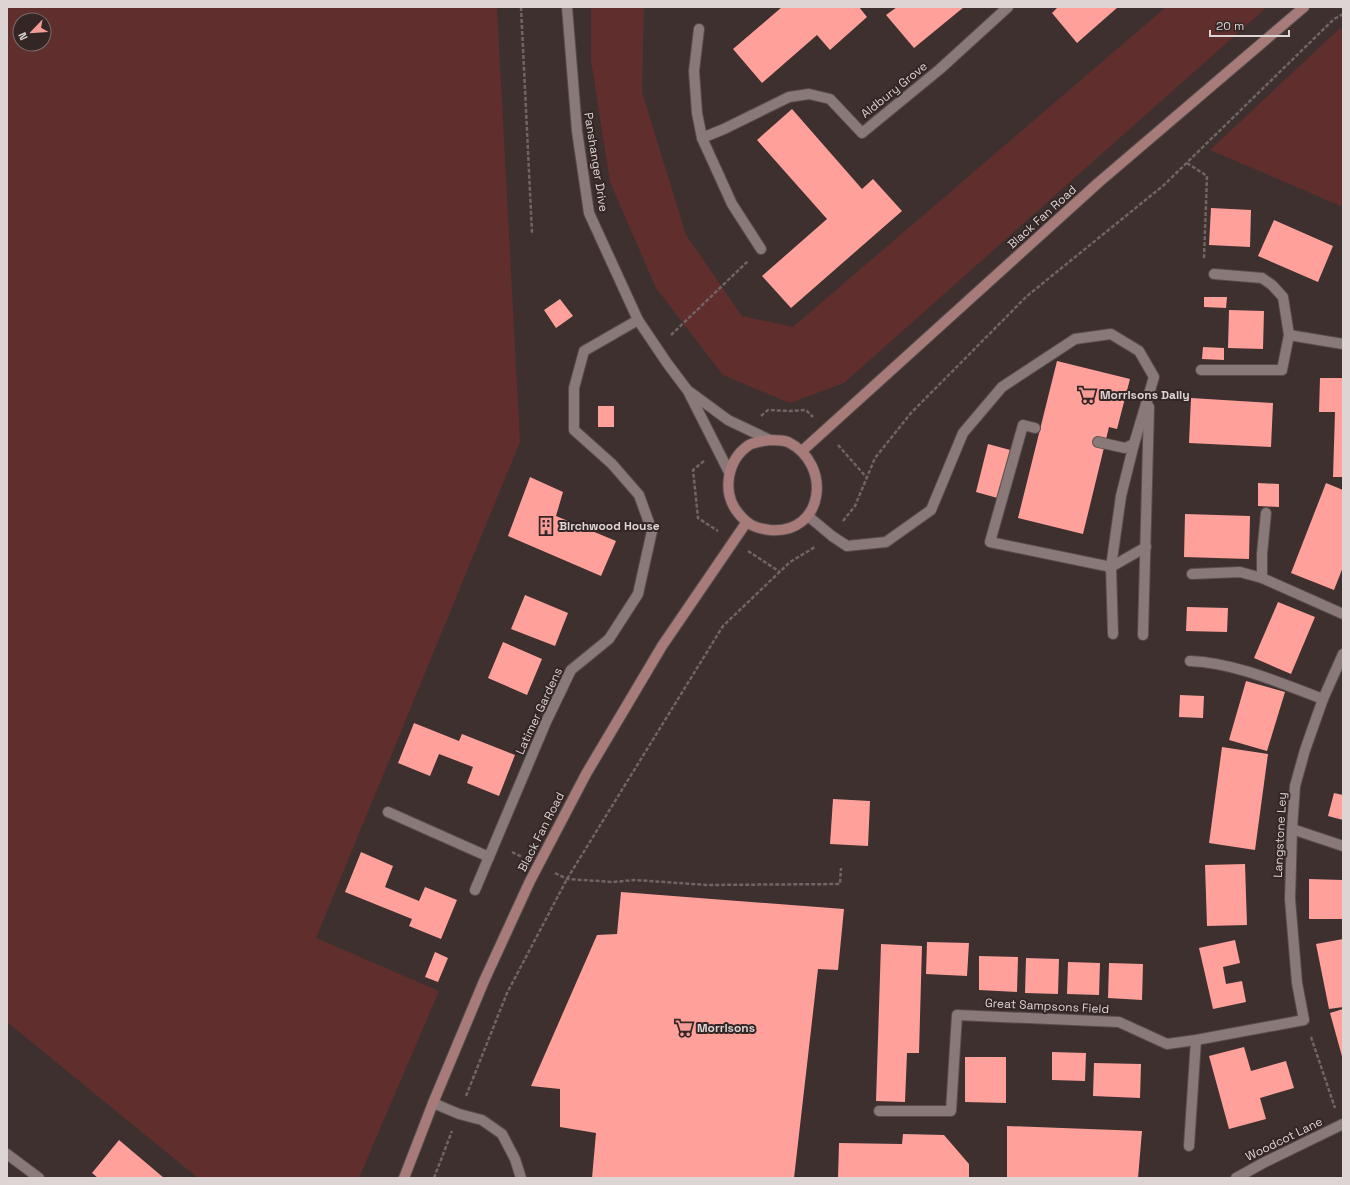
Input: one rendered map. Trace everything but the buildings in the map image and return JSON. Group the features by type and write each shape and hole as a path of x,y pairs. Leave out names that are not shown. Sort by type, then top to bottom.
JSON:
{"main road":[{"name":"Black Fan Road","path":"802,451 1098,183 1304,7"},
{"path":"770,440 786,441 802,451 813,465 817,484 815,500 808,516 796,526 779,531 762,529 746,523 735,509 728,490 729,472 738,454 751,444 770,440"},
{"name":"Black Fan Road","path":"404,1178 433,1103 484,981 539,865 586,774 662,646 746,523"}],"street":[{"name":"Panshanger Drive","path":"567,7 577,131 589,213 638,320 688,391 729,472"},
{"name":"Aldbury Grove","path":"702,138 724,129 789,97 809,94 830,99 862,133 940,69 1008,7"},
{"path":"699,29 694,71 697,113 702,138 732,204 761,249"},
{"path":"1201,370 1282,370 1289,334 1283,297 1272,285 1262,278 1214,274"},
{"name":"Latimer Gardens","path":"475,890 546,722 571,670 609,639 638,594 652,531 639,495 612,464 574,430 574,388 584,351 638,320"},
{"path":"808,516 832,536 847,546 886,542 931,510 963,433 1002,387 1075,339 1111,334 1139,351 1154,376 1134,444 1121,496 1111,567 1113,634"},
{"path":"1289,334 1343,344"},
{"name":"Panshanger Drive","path":"688,391 728,420 770,440"},
{"path":"1143,635 1149,393"},
{"path":"1035,428 1024,426 990,542 1111,567 1146,547"},
{"path":"1098,442 1124,448 1134,444"},
{"path":"1262,578 1262,554 1266,513"},
{"path":"1192,574 1240,572 1262,578 1343,614"},
{"name":"Langstone Ley","path":"1302,1020 1297,983 1290,899 1295,786 1305,750 1323,699 1343,654"},
{"path":"1190,661 1207,662 1244,670 1323,699"},
{"path":"388,812 489,857"},
{"path":"1292,829 1343,846"},
{"name":"Great Sampsons Field","path":"879,1111 951,1111 957,1015 1119,1022 1167,1044 1302,1020"},
{"path":"1189,1146 1196,1040"},
{"path":"433,1103 459,1114 482,1120 502,1134 516,1159 521,1178"},
{"name":"Woodcot Lane","path":"1236,1178 1265,1162 1342,1125"},
{"path":"7,1154 39,1178"}],"path":[{"path":"521,7 532,233"},
{"path":"855,506 876,458 911,413 1022,301 1164,185 1334,20 1343,14"},
{"path":"1187,163 1207,176 1204,261"},
{"path":"657,348 761,249"},
{"path":"744,428 768,410 806,410 867,478"},
{"path":"718,450 693,470 698,518 780,572"},
{"path":"434,1178 507,993 567,879 723,626 790,562"},
{"path":"494,843 567,879 613,882 635,880 707,885 840,884 841,868"},
{"path":"1302,1020 1342,1125"}],"shaded area":[{"path":"7,7 497,7 520,442 316,938 439,991 359,1178 198,1178 7,1022"},
{"path":"591,7 644,7 642,92 686,235 742,316 793,327 1166,7 1267,7 844,383 790,403 723,375 656,288 610,182 591,60"},
{"path":"1343,27 1343,207 1210,150 1338,30"}],"place":[{"name":"Morrisons Daily","path":"1087,395"},
{"name":"Birchwood House","path":"546,526"},
{"name":"Morrisons","path":"684,1028"}]}
